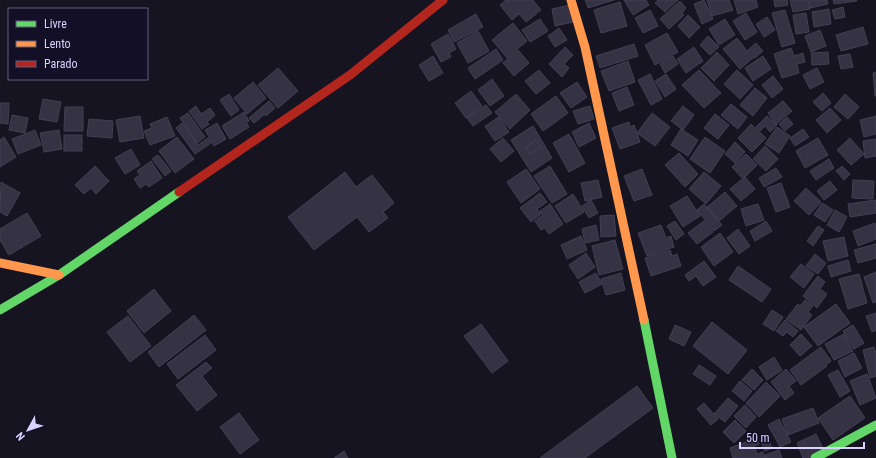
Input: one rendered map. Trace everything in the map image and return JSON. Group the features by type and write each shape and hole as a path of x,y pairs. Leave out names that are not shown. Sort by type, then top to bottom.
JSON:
{"street":[{"path":"0,310 59,275 350,75 443,0"},
{"path":"570,0 585,47 634,263 672,458"},
{"path":"0,263 59,275"},
{"path":"815,458 876,425"}],"building":[{"path":"506,0 533,0 541,10 526,22 519,14 512,20 500,5"},
{"path":"585,0 614,0 588,8"},
{"path":"624,0 646,0 649,5 633,15"},
{"path":"658,0 678,0 665,12 655,3"},
{"path":"704,0 713,19 702,24 694,4"},
{"path":"707,0 729,0 733,10 712,16"},
{"path":"734,0 756,0 758,7 738,14"},
{"path":"774,0 787,0 788,5 775,7"},
{"path":"790,0 808,0 810,9 793,12"},
{"path":"809,0 827,0 828,4 810,8"},
{"path":"833,0 856,0 857,1 834,4"},
{"path":"680,1 686,8 682,13 684,15 669,29 660,19"},
{"path":"620,2 627,26 601,33 594,10"},
{"path":"570,5 573,22 555,26 552,9"},
{"path":"843,7 845,17 835,19 832,10"},
{"path":"829,9 831,24 814,27 812,12"},
{"path":"650,10 658,26 643,33 635,18"},
{"path":"785,10 795,43 782,47 772,13"},
{"path":"746,13 757,32 745,40 733,21"},
{"path":"806,13 809,32 796,34 793,15"},
{"path":"476,14 483,27 454,42 448,30"},
{"path":"688,15 700,27 689,38 678,26"},
{"path":"767,17 775,30 764,37 756,24"},
{"path":"540,19 548,31 530,42 522,30"},
{"path":"725,19 735,35 719,45 709,29"},
{"path":"513,23 527,41 507,58 492,40"},
{"path":"863,27 868,44 841,51 836,35"},
{"path":"559,28 567,40 555,47 548,36"},
{"path":"820,30 826,46 811,52 805,36"},
{"path":"478,31 489,51 468,63 457,43"},
{"path":"667,33 678,52 655,65 645,45"},
{"path":"448,34 456,49 449,53 451,57 441,62 431,44"},
{"path":"708,36 719,47 710,55 700,45"},
{"path":"737,38 747,51 756,43 763,51 740,69 723,49"},
{"path":"634,44 638,56 600,68 596,56"},
{"path":"565,47 573,55 564,64 569,68 562,77 549,64"},
{"path":"694,47 703,61 686,73 677,59"},
{"path":"791,48 794,56 803,53 805,62 797,64 799,73 782,78 774,54"},
{"path":"496,49 503,60 475,79 468,68"},
{"path":"518,50 529,63 514,76 503,63"},
{"path":"717,52 729,65 714,81 701,68"},
{"path":"828,52 829,64 812,65 811,53"},
{"path":"850,54 853,67 841,69 838,56"},
{"path":"433,56 443,73 429,81 419,65"},
{"path":"673,56 678,64 665,73 660,64"},
{"path":"763,56 771,69 753,81 745,68"},
{"path":"628,61 635,82 609,91 601,71"},
{"path":"278,68 298,91 278,108 258,85"},
{"path":"817,68 824,82 810,89 803,75"},
{"path":"539,70 550,83 536,94 525,81"},
{"path":"699,70 721,93 704,108 682,85"},
{"path":"737,70 753,85 740,99 724,84"},
{"path":"876,72 876,96 875,96 873,73"},
{"path":"650,74 662,99 651,105 638,80"},
{"path":"666,74 676,89 665,97 655,81"},
{"path":"773,76 783,89 772,98 762,85"},
{"path":"492,79 504,96 490,106 478,90"},
{"path":"253,82 266,98 247,114 234,98"},
{"path":"577,82 587,97 571,108 560,93"},
{"path":"627,87 634,105 619,111 612,93"},
{"path":"755,88 767,98 753,116 740,105"},
{"path":"471,91 482,106 466,118 455,103"},
{"path":"823,93 831,103 822,111 813,102"},
{"path":"229,94 239,110 231,116 220,100"},
{"path":"516,94 530,110 510,129 495,112"},
{"path":"845,94 859,107 848,119 834,107"},
{"path":"556,96 568,113 543,131 531,114"},
{"path":"43,99 61,102 57,122 39,119"},
{"path":"269,101 275,108 266,116 265,114 254,123 249,118"},
{"path":"783,101 792,111 776,124 768,113"},
{"path":"0,103 9,103 8,124 0,123"},
{"path":"731,104 747,117 738,129 721,115"},
{"path":"486,105 492,113 473,126 467,118"},
{"path":"196,106 201,114 210,108 215,115 207,122 209,124 202,129 189,111"},
{"path":"590,106 594,119 578,124 573,111"},
{"path":"683,106 694,115 683,130 671,121"},
{"path":"65,107 83,107 83,131 64,131"},
{"path":"830,108 841,120 827,133 816,120"},
{"path":"244,112 249,121 246,122 249,127 230,139 222,126"},
{"path":"188,113 205,137 197,143 180,118"},
{"path":"652,113 670,127 655,146 637,133"},
{"path":"715,114 729,125 718,139 704,128"},
{"path":"12,115 28,118 25,133 9,130"},
{"path":"140,116 144,138 120,142 116,120"},
{"path":"767,116 777,125 770,132 765,126 760,131 756,127"},
{"path":"876,116 876,134 864,137 860,120"},
{"path":"167,117 175,136 150,145 144,131 152,128 150,124"},
{"path":"499,117 509,132 495,141 485,126"},
{"path":"787,117 793,124 785,131 779,124"},
{"path":"89,119 113,121 112,138 87,136"},
{"path":"629,122 630,127 634,125 640,142 620,149 612,128"},
{"path":"182,123 198,145 208,138 211,143 195,154 176,128"},
{"path":"217,123 226,139 214,146 205,130"},
{"path":"589,123 596,138 579,147 572,132"},
{"path":"751,124 766,138 752,152 738,138"},
{"path":"533,126 552,158 531,172 511,140","holes":["536,140 541,147 530,154 526,147"]},
{"path":"777,127 790,136 779,153 765,144"},
{"path":"681,129 698,140 688,156 671,145"},
{"path":"803,129 809,137 795,146 790,138"},
{"path":"35,130 41,145 18,154 12,139"},
{"path":"59,130 62,149 44,152 40,133"},
{"path":"569,134 585,163 569,172 553,143"},
{"path":"64,135 82,135 82,151 64,151"},
{"path":"4,137 16,157 0,167 0,140"},
{"path":"177,137 194,159 175,173 159,151"},
{"path":"705,137 725,151 710,173 690,159"},
{"path":"503,138 514,151 501,162 490,149"},
{"path":"818,138 828,155 805,168 796,151"},
{"path":"850,138 864,154 851,165 837,150"},
{"path":"876,139 876,156 865,158 863,141"},
{"path":"536,140 541,147 530,154 526,147"},
{"path":"735,142 745,152 735,163 725,154"},
{"path":"765,146 778,159 766,171 753,159"},
{"path":"131,149 140,165 125,174 115,158"},
{"path":"679,153 698,174 685,187 665,165"},
{"path":"746,154 757,165 743,179 732,167"},
{"path":"158,155 171,171 165,176 152,159"},
{"path":"829,159 834,168 816,180 810,171"},
{"path":"151,161 162,178 149,187 146,184 140,188 134,179 140,175 137,171"},
{"path":"95,166 109,181 96,194 91,188 84,194 75,185"},
{"path":"550,166 567,194 552,203 534,176"},
{"path":"842,166 850,174 844,180 836,171"},
{"path":"776,168 782,177 764,187 759,178"},
{"path":"526,169 540,189 521,203 507,182"},
{"path":"642,169 652,195 634,201 624,176"},
{"path":"345,172 356,187 372,175 394,203 383,212 388,218 369,232 357,217 314,250 288,217"},
{"path":"704,172 721,186 706,204 689,189"},
{"path":"745,177 755,189 741,201 730,189"},
{"path":"598,180 602,197 585,201 581,183"},
{"path":"853,180 874,181 873,199 852,198"},
{"path":"830,181 837,190 824,200 817,191"},
{"path":"1,182 20,193 7,216 0,212"},
{"path":"781,183 790,207 776,212 767,188"},
{"path":"806,188 821,202 809,215 794,201"},
{"path":"725,192 737,206 719,221 707,207"},
{"path":"540,193 547,202 537,209 541,214 531,222 520,208"},
{"path":"573,194 584,212 566,223 555,206"},
{"path":"687,196 700,216 683,227 670,206"},
{"path":"591,200 598,213 589,218 582,206"},
{"path":"876,200 876,213 850,217 848,204"},
{"path":"822,203 833,210 825,222 814,215"},
{"path":"550,204 563,224 549,234 545,228 541,230 535,221 543,215 540,211"},
{"path":"704,204 722,225 714,231 697,210"},
{"path":"758,204 764,220 746,226 741,209"},
{"path":"835,210 847,217 839,232 827,225"},
{"path":"27,213 41,236 9,255 0,240 0,229"},
{"path":"614,215 616,236 601,237 600,216"},
{"path":"675,221 684,234 676,240 667,226"},
{"path":"704,221 713,232 697,244 688,233"},
{"path":"766,221 772,231 755,241 750,231"},
{"path":"875,223 876,239 858,246 853,231"},
{"path":"596,225 599,240 585,243 582,229"},
{"path":"661,225 666,238 671,236 674,247 647,256 638,233"},
{"path":"818,226 824,230 813,246 807,241"},
{"path":"738,229 750,246 739,254 727,238"},
{"path":"720,233 733,252 714,266 701,247"},
{"path":"581,236 587,250 567,259 561,245"},
{"path":"844,237 848,256 828,261 823,241"},
{"path":"615,240 623,269 599,275 592,246"},
{"path":"876,244 876,258 858,263 854,250"},
{"path":"670,250 672,256 677,254 681,266 651,276 645,258"},
{"path":"586,253 595,267 578,279 569,265"},
{"path":"815,254 826,263 818,274 806,266"},
{"path":"848,260 851,271 831,277 828,266"},
{"path":"704,261 716,277 703,286 696,276 689,281 685,275"},
{"path":"801,264 814,274 804,288 790,277"},
{"path":"738,266 771,289 762,302 729,280"},
{"path":"876,272 876,302 873,303 864,277"},
{"path":"596,273 602,284 585,293 579,282"},
{"path":"621,273 625,290 606,295 601,279"},
{"path":"859,274 867,303 848,309 839,279"},
{"path":"818,276 825,282 820,289 827,294 817,308 803,296"},
{"path":"154,289 171,311 144,333 127,311"},
{"path":"805,300 813,306 808,312 812,315 801,330 786,319 798,304 800,306"},
{"path":"836,304 850,323 818,346 804,327"},
{"path":"772,310 783,317 774,331 763,324"},
{"path":"876,313 876,330 872,332 866,316"},
{"path":"194,315 206,330 159,367 148,352"},
{"path":"128,316 151,346 130,362 107,332"},
{"path":"785,320 798,331 793,337 787,332 783,336 776,331"},
{"path":"712,322 747,350 728,374 693,346"},
{"path":"481,324 508,361 492,373 464,336"},
{"path":"675,325 691,332 684,346 669,339"},
{"path":"853,325 864,343 854,349 843,331"},
{"path":"801,334 812,346 800,356 790,345"},
{"path":"844,334 853,351 834,360 825,344"},
{"path":"205,335 216,350 178,379 167,364"},
{"path":"821,347 831,361 826,365 827,366 801,385 790,370"},
{"path":"874,347 876,354 876,376 870,378 863,350"},
{"path":"854,353 862,368 845,377 838,361"},
{"path":"774,357 782,370 767,380 759,367"},
{"path":"206,362 212,368 202,376 217,395 197,411 176,385"},
{"path":"699,365 716,376 710,385 693,374"},
{"path":"752,369 763,380 754,390 742,380"},
{"path":"786,369 796,381 789,386 794,393 785,400 771,382"},
{"path":"838,370 850,391 840,397 828,375"},
{"path":"867,374 876,398 860,405 850,381"},
{"path":"740,381 752,391 744,401 732,391"},
{"path":"766,382 780,396 759,417 746,403"},
{"path":"637,386 653,408 585,458 540,458"},
{"path":"850,396 865,418 833,440 818,418"},
{"path":"728,398 738,406 725,422 714,414"},
{"path":"704,403 718,419 711,425 697,409"},
{"path":"745,405 756,417 746,428 734,416"},
{"path":"813,408 819,423 788,435 782,419"},
{"path":"239,413 259,440 240,454 220,427"},
{"path":"779,419 791,442 780,447 768,425"},
{"path":"735,420 746,431 734,443 723,432"},
{"path":"816,434 824,451 807,458 803,458 797,443"},
{"path":"768,437 772,448 765,451 760,440"},
{"path":"757,438 759,444 754,446 757,454 763,452 765,458 733,458 730,448"},
{"path":"779,450 782,458 766,458 765,455"},
{"path":"344,451 348,458 334,458"}],"traffic: fast":[{"path":"0,310 59,275 179,192"},
{"path":"644,320 672,458"},
{"path":"815,458 876,425"}],"traffic: slow":[{"path":"571,0 585,47 644,320"},
{"path":"0,263 59,275"}],"traffic: jam":[{"path":"179,192 350,75 443,0"}]}
